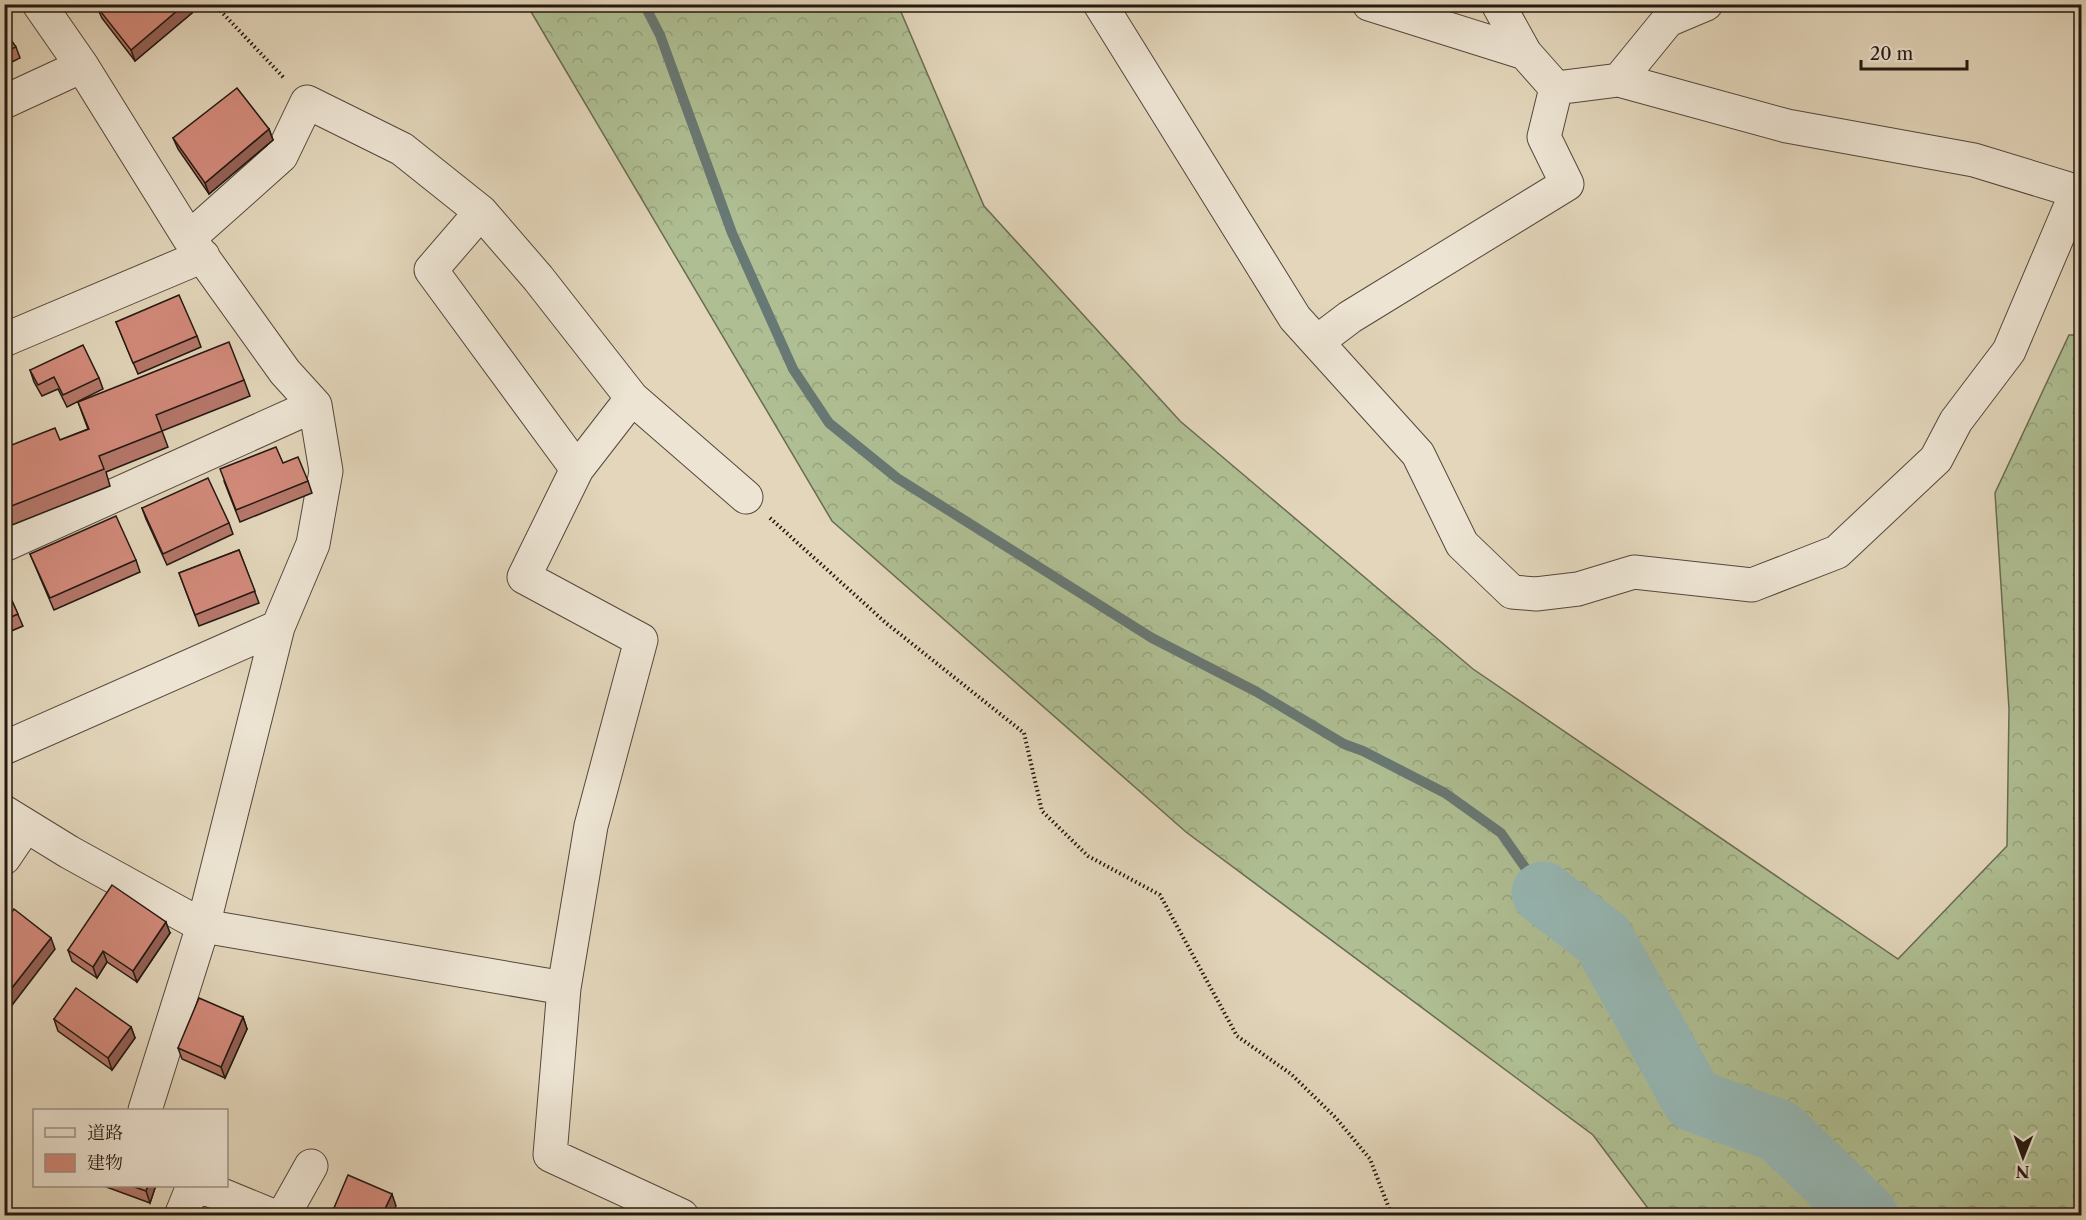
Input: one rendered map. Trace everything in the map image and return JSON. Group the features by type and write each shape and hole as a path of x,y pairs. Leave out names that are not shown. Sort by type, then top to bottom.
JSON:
{"street":[{"path":"39,4 82,66 196,247 285,372 315,405 326,471 313,543 279,627 203,926 145,1109"},
{"path":"1100,4 1295,318 1418,454 1462,544 1512,592 1536,594 1578,589 1634,572 1752,585 1837,552 1936,459 1956,421 2009,351 2080,192 1974,160 1788,126 1619,80 1556,88"},
{"path":"1370,4 1525,53"},
{"path":"1498,4 1525,53 1556,88"},
{"path":"1619,80 1668,20 1706,4"},
{"path":"4,102 82,66"},
{"path":"1317,342 1350,317 1567,183 1544,137 1556,88"},
{"path":"4,340 196,247 282,156 307,102 402,149 481,212 538,278 632,398 746,497"},
{"path":"481,212 430,270 577,469"},
{"path":"632,398 577,469 524,577 641,640 591,826 564,988 550,1155 682,1215"},
{"path":"4,545 315,405"},
{"path":"4,748 279,627"},
{"path":"4,858 15,820 203,926 564,988"},
{"path":"283,1215 311,1166"},
{"path":"182,1215 192,1187"},
{"path":"205,1187 273,1215"}],"path":[{"path":"214,4 307,102"},
{"path":"746,497 886,623 1024,733 1042,811 1088,856 1160,895 1237,1036 1291,1074 1336,1118 1370,1159 1392,1215"}],"green space":[{"path":"527,5 898,5 984,206 1180,421 1473,669 1898,959 2007,846 2009,709 1995,493 2069,335 2081,335 2081,1215 1653,1215 1593,1135 1186,832 832,521"}],"building":[{"path":"101,4 185,4 131,50 97,7"},
{"path":"4,31 16,47 4,52"},
{"path":"237,88 269,129 205,183 173,138"},
{"path":"179,295 197,336 133,363 116,322"},
{"path":"229,342 244,380 156,415 162,431 99,456 104,469 4,509 4,448 55,428 60,440 89,429 78,402"},
{"path":"83,345 99,378 63,395 54,377 38,385 30,370"},
{"path":"276,447 283,463 298,457 308,481 236,510 220,469"},
{"path":"208,478 229,523 163,554 142,508"},
{"path":"116,516 136,560 50,598 30,554"},
{"path":"239,550 255,591 195,615 179,573"},
{"path":"4,583 18,614 4,620"},
{"path":"112,885 166,922 133,971 103,951 93,967 68,950"},
{"path":"14,909 51,938 4,998 4,922"},
{"path":"76,988 131,1027 108,1058 54,1019"},
{"path":"199,998 243,1017 221,1067 178,1048"},
{"path":"348,1175 392,1194 382,1215 331,1215"},
{"path":"135,1187 147,1187 146,1191"}],"waterway":[{"path":"644,4 660,35 732,233 793,369 829,423 897,478 1152,638 1257,692 1344,744 1363,751 1445,793 1501,833 1543,893"},
{"path":"1543,893 1603,939 1693,1100 1779,1131 1867,1216"}]}
